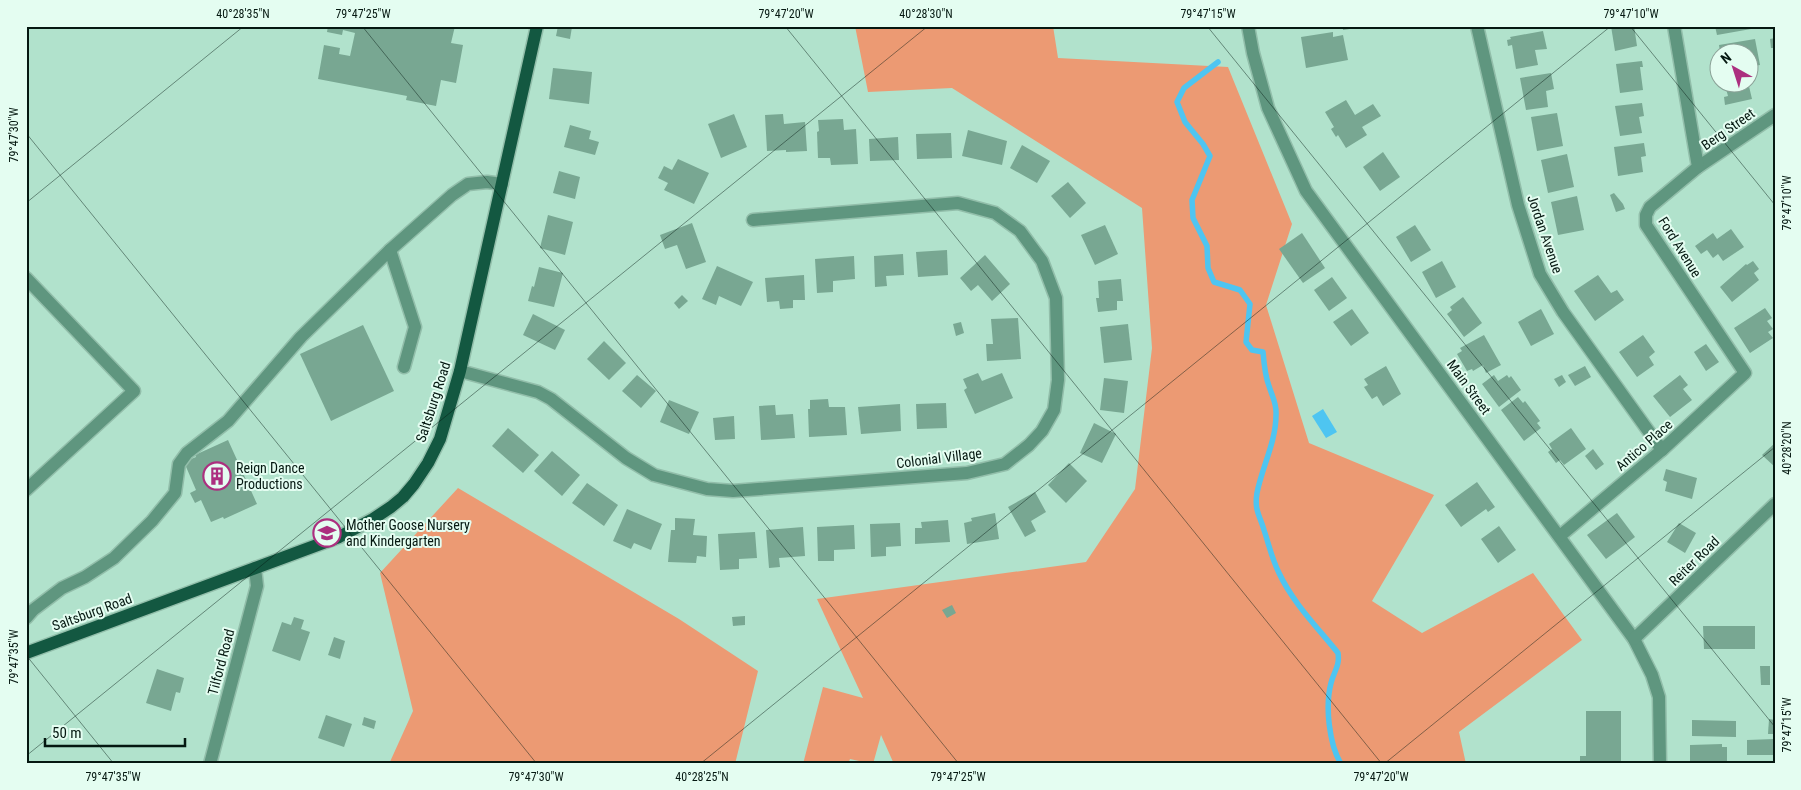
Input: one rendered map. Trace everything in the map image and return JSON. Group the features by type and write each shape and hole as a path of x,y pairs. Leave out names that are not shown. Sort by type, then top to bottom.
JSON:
{"main road":[{"name":"Saltsburg Road","path":"26,653 339,537 391,508 414,484 428,463 440,439 460,371 537,26"}],"street":[{"name":"Main Street","path":"1248,26 1253,53 1268,108 1306,191 1634,639 1652,675 1659,697 1660,764"},
{"name":"Jordan Avenue","path":"1477,26 1518,205 1540,274 1563,312 1662,450"},
{"path":"1674,26 1698,168"},
{"name":"Berg Street","path":"1698,168 1775,115"},
{"name":"Ford Avenue","path":"1698,168 1650,207 1646,215 1646,225 1745,373"},
{"path":"26,618 33,610 62,588 114,558 152,521 175,493 179,464 187,453 228,421 301,337 390,250 452,195 468,184 488,182 502,184"},
{"name":"Colonial Village","path":"460,371 538,392 563,407 626,458 654,476 707,489 733,491 967,473 1005,464 1029,445 1042,431 1054,410 1058,380 1056,298 1042,260 1020,231 995,213 958,203 752,220"},
{"path":"390,250 416,327 404,367"},
{"path":"26,278 134,391 26,490"},
{"name":"Antico Place","path":"1560,536 1662,450 1745,373"},
{"name":"Reiter Road","path":"1634,639 1775,504"},
{"name":"Tilford Road","path":"210,764 257,586 255,568"}],"shaded area":[{"path":"855,26 1053,26 1058,58 1228,67 1292,224 1266,305 1309,443 1434,495 1372,601 1422,633 1533,573 1582,640 1459,732 1466,764 894,764 881,735 873,764 850,759 848,764 803,764 823,687 863,698 817,599 1086,562 1135,489 1152,348 1142,208 952,88 868,92"},
{"path":"458,488 679,619 758,671 735,764 389,764 413,711 380,573"}],"water":[{"path":"1323,409 1337,432 1326,438 1312,416"}],"building":[{"path":"328,26 455,26 451,43 463,45 456,83 441,80 436,106 406,100 407,96 318,79 324,45 340,48 339,54 350,56 355,33 343,30 342,35 327,32"},
{"path":"558,26 572,27 570,39 556,36"},
{"path":"1343,26 1363,26 1363,27 1343,30"},
{"path":"1611,26 1634,26 1637,46 1615,51"},
{"path":"1715,26 1750,26 1751,29 1717,35"},
{"path":"1543,31 1547,49 1535,50 1538,65 1516,69 1512,45 1508,46 1507,40 1511,39 1510,37"},
{"path":"1333,32 1333,37 1343,35 1348,60 1306,68 1301,37"},
{"path":"1775,38 1775,48 1771,48 1770,39"},
{"path":"1755,39 1756,42 1737,42"},
{"path":"1642,61 1643,67 1640,67 1643,90 1620,93 1616,64"},
{"path":"553,68 592,72 589,104 549,99"},
{"path":"1551,73 1554,89 1546,91 1548,107 1526,110 1520,78"},
{"path":"1727,92 1750,92 1752,99 1725,105 1724,97 1728,96"},
{"path":"1346,100 1355,115 1373,104 1381,116 1362,127 1367,135 1346,148 1338,135 1336,137 1331,129 1334,127 1325,112"},
{"path":"1642,103 1644,116 1639,117 1642,133 1620,136 1615,106"},
{"path":"1557,113 1563,146 1537,151 1531,117"},
{"path":"734,114 747,147 721,158 708,124"},
{"path":"783,114 784,124 805,122 807,151 767,151 765,115"},
{"path":"843,119 844,130 856,129 858,164 831,165 830,158 818,158 818,120"},
{"path":"570,125 591,131 589,139 599,142 595,155 564,147"},
{"path":"968,130 1007,141 1002,165 962,156"},
{"path":"951,133 952,158 917,159 916,134"},
{"path":"898,137 899,160 870,161 869,139"},
{"path":"1644,143 1646,156 1641,157 1643,172 1618,176 1614,147"},
{"path":"1022,145 1050,161 1037,183 1010,168"},
{"path":"1383,152 1400,177 1380,191 1363,167"},
{"path":"1567,154 1574,187 1548,193 1541,160"},
{"path":"678,159 709,173 694,204 664,190 668,183 658,178 664,166 672,170"},
{"path":"559,171 580,177 575,199 553,193"},
{"path":"1068,182 1086,203 1070,218 1051,196"},
{"path":"1614,193 1625,209 1616,212 1610,195"},
{"path":"1577,196 1584,230 1558,235 1551,202"},
{"path":"548,215 573,222 565,255 540,248"},
{"path":"692,223 706,262 686,269 677,245 665,249 660,235"},
{"path":"1105,225 1118,254 1095,265 1081,235"},
{"path":"1415,225 1431,250 1411,262 1396,237"},
{"path":"1731,229 1744,247 1723,261 1718,254 1713,258 1707,250 1701,254 1695,246 1713,233 1717,239"},
{"path":"1302,233 1325,268 1303,283 1279,249"},
{"path":"947,250 948,275 918,277 916,252"},
{"path":"903,254 904,275 886,276 887,286 875,287 874,256"},
{"path":"985,255 1010,284 992,301 978,285 971,291 960,278"},
{"path":"854,256 855,279 833,281 833,292 817,293 815,259"},
{"path":"1442,261 1456,287 1436,298 1422,272"},
{"path":"1753,261 1759,269 1754,273 1759,280 1732,302 1720,287 1746,264"},
{"path":"717,266 753,282 741,306 719,296 716,305 702,299"},
{"path":"539,267 563,273 554,307 528,301"},
{"path":"804,275 805,300 793,300 793,308 780,309 779,301 767,302 765,278"},
{"path":"1598,275 1611,293 1617,290 1624,300 1595,321 1574,291"},
{"path":"1332,277 1347,298 1329,311 1314,290"},
{"path":"1121,279 1123,301 1117,301 1117,310 1098,312 1096,298 1099,298 1098,281"},
{"path":"682,295 688,301 679,309 674,303"},
{"path":"1463,297 1482,323 1464,337 1447,314 1452,310 1450,307"},
{"path":"1765,308 1772,318 1767,321 1773,329 1768,332 1773,338 1750,353 1734,328"},
{"path":"1352,309 1369,333 1351,346 1333,322"},
{"path":"1541,309 1554,334 1531,346 1518,322"},
{"path":"533,314 565,330 555,350 523,335"},
{"path":"1018,318 1021,359 987,361 986,344 993,344 991,319"},
{"path":"961,322 964,333 956,336 953,324"},
{"path":"1128,324 1132,360 1104,363 1100,327"},
{"path":"363,325 394,391 331,421 300,354"},
{"path":"1484,335 1501,365 1486,373 1483,365 1473,371 1472,369 1467,371 1457,354 1462,351 1460,348"},
{"path":"1643,335 1655,352 1649,357 1654,365 1637,377 1619,352"},
{"path":"604,341 626,363 609,380 587,359"},
{"path":"1706,344 1719,362 1706,371 1694,352"},
{"path":"1386,366 1401,394 1383,406 1377,396 1372,399 1364,387 1368,385 1364,379"},
{"path":"1585,366 1591,377 1575,386 1568,375"},
{"path":"978,373 982,381 1002,373 1013,398 975,414 964,390 967,388 963,379"},
{"path":"637,375 656,391 641,408 622,391"},
{"path":"1494,375 1498,381 1507,375 1509,378 1511,376 1521,390 1499,407 1482,384"},
{"path":"1562,375 1566,382 1559,387 1554,379"},
{"path":"1680,375 1688,385 1683,389 1692,400 1670,417 1653,396"},
{"path":"1104,378 1128,381 1124,413 1100,410"},
{"path":"1518,397 1523,403 1525,401 1540,421 1537,423 1541,428 1524,441 1501,410"},
{"path":"828,399 829,407 845,407 847,435 809,437 808,409 810,409 810,400"},
{"path":"669,400 699,412 689,434 660,422"},
{"path":"946,403 947,428 917,429 916,404"},
{"path":"900,404 901,431 861,434 858,407"},
{"path":"775,405 776,415 793,414 795,438 761,440 759,406"},
{"path":"734,416 735,439 715,440 713,418"},
{"path":"1094,423 1116,434 1102,463 1080,453"},
{"path":"508,428 539,455 523,473 492,446"},
{"path":"1571,428 1586,449 1564,465 1560,460 1556,463 1548,452 1552,449 1549,444"},
{"name":"Reign Dance Productions","path":"228,440 257,504 224,519 223,517 211,522 201,500 195,503 190,493 196,490 184,462"},
{"path":"1775,443 1775,467 1762,455"},
{"path":"1593,449 1604,464 1596,470 1585,456"},
{"path":"552,451 580,475 562,496 534,471"},
{"path":"1069,463 1087,481 1066,503 1048,485"},
{"path":"1666,469 1697,478 1692,499 1665,491 1667,482 1663,480"},
{"path":"1477,482 1495,507 1488,512 1486,509 1461,527 1445,505"},
{"path":"587,483 618,505 604,526 572,503"},
{"path":"1035,492 1046,512 1031,521 1036,531 1025,537 1008,507"},
{"path":"627,509 662,524 651,550 634,543 631,549 613,541"},
{"path":"995,513 999,539 967,544 964,523 972,521 971,518"},
{"path":"1617,513 1635,537 1606,559 1587,535"},
{"path":"675,518 695,519 693,535 707,536 706,557 697,556 696,563 668,562 671,530 675,530"},
{"path":"948,520 950,542 915,544 915,528 922,528 921,522"},
{"path":"900,523 901,546 886,547 886,556 871,557 870,524"},
{"path":"1679,523 1696,533 1685,553 1667,542"},
{"path":"854,525 855,549 834,550 834,561 818,561 817,527"},
{"path":"1499,526 1516,550 1498,563 1481,539"},
{"path":"803,527 805,556 779,558 780,567 769,568 766,530"},
{"path":"755,532 757,558 739,559 739,569 720,570 718,534"},
{"path":"952,605 956,613 947,618 942,610"},
{"path":"745,616 745,625 733,626 732,617"},
{"path":"294,617 304,620 301,629 310,632 300,661 272,651 282,622 291,625"},
{"path":"1703,626 1755,626 1755,649 1704,649"},
{"path":"334,637 345,641 340,659 328,655"},
{"path":"1760,666 1770,666 1770,685 1761,685"},
{"path":"157,669 184,678 180,693 176,692 171,711 146,703"},
{"path":"1586,711 1621,711 1621,764 1580,764 1580,756 1586,756"},
{"path":"326,715 352,724 344,747 318,738"},
{"path":"364,717 376,721 374,729 362,725"},
{"path":"1769,719 1775,720 1775,734 1768,734"},
{"path":"1692,720 1736,721 1736,737 1692,736"},
{"path":"1774,739 1774,755 1747,755 1747,740"},
{"path":"1722,744 1722,747 1727,747 1727,764 1690,764 1690,745"}],"waterway":[{"path":"1218,62 1184,88 1177,102 1185,122 1210,156 1192,200 1193,218 1207,246 1208,268 1214,282 1240,290 1250,304 1246,342 1252,350 1263,352 1264,365 1276,411 1274,435 1257,493 1257,508 1274,562 1285,584 1299,605 1338,653 1337,665 1329,692 1328,713 1331,736 1341,764"}],"place":[{"name":"Reign Dance Productions","path":"217,476"},
{"name":"Mother Goose Nursery and Kindergarten","path":"327,533"}]}
